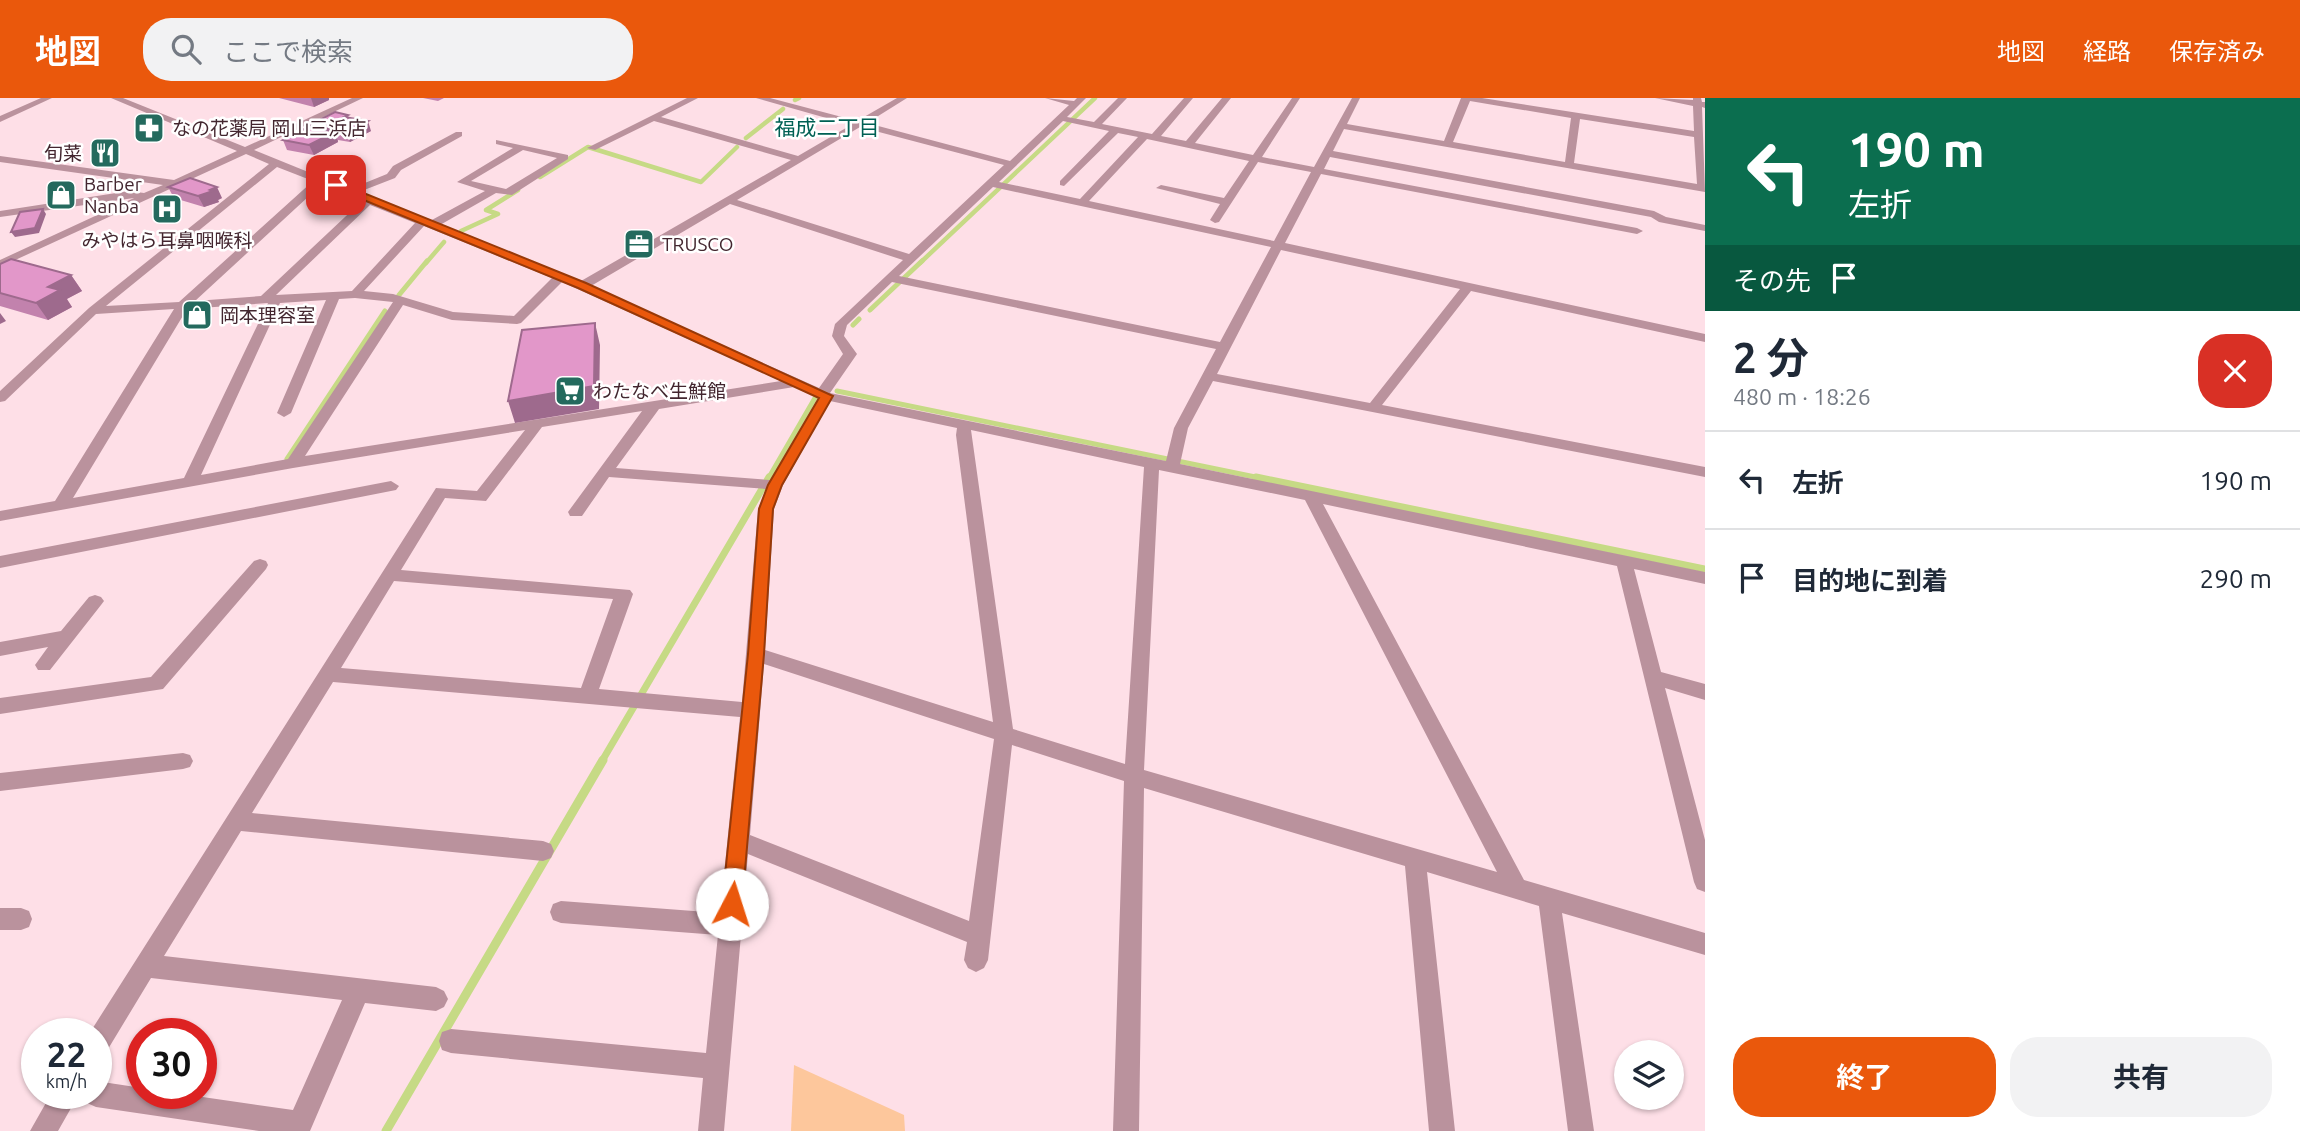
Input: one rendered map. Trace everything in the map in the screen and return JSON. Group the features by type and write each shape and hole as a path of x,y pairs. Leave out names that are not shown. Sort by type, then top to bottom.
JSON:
{"street":[{"path":"0,119 48,98"},
{"path":"115,98 582,286 824,395 1152,463 1173,460 1310,495 1705,578"},
{"path":"0,264 359,98"},
{"path":"592,148 694,98"},
{"path":"760,98 1011,164"},
{"path":"582,286 903,98"},
{"path":"710,1131 756,654 767,484 850,354 838,336 841,324 897,280 909,258 997,185 1011,164 1067,120 1079,101 1049,98"},
{"path":"1095,126 1123,98"},
{"path":"1082,203 1189,98"},
{"path":"1188,145 1227,98"},
{"path":"1215,219 1296,98"},
{"path":"1173,460 1181,428 1356,98"},
{"path":"1447,144 1466,98 1702,136"},
{"path":"1343,126 1704,189 1700,102 1659,98"},
{"path":"1569,165 1576,116"},
{"path":"653,118 799,159"},
{"path":"1067,120 1637,231"},
{"path":"1064,183 1115,130"},
{"path":"351,192 391,176 397,168 460,134"},
{"path":"499,142 522,147 565,157 508,193 462,182 522,147"},
{"path":"1326,153 1609,206 1705,228"},
{"path":"0,159 174,183"},
{"path":"0,398 93,312 277,162"},
{"path":"60,506 183,305 321,179"},
{"path":"997,185 1705,338"},
{"path":"1161,188 1227,202"},
{"path":"355,294 427,223 494,190"},
{"path":"0,214 129,194 144,197"},
{"path":"190,482 269,301 370,199"},
{"path":"728,200 909,258"},
{"path":"1603,225 1609,206"},
{"path":"93,312 355,294 400,300 452,316 517,320 560,277"},
{"path":"897,280 1223,346"},
{"path":"1373,408 1468,287"},
{"path":"284,413 334,296"},
{"path":"293,463 400,300"},
{"path":"1208,376 1705,472"},
{"path":"0,516 293,463 797,382"},
{"path":"576,512 654,405"},
{"path":"965,423 963,435 1004,734 976,960"},
{"path":"112,1020 441,492 481,497 537,424"},
{"path":"1126,1131 1134,776 1152,463"},
{"path":"605,472 767,484"},
{"path":"0,562 391,486"},
{"path":"1310,495 1516,887"},
{"path":"1624,562 1705,882"},
{"path":"0,706 156,684 260,565"},
{"path":"390,575 624,594 587,696"},
{"path":"44,665 95,601"},
{"path":"0,649 67,637"},
{"path":"756,654 1134,776 1705,944"},
{"path":"328,674 751,710"},
{"path":"1653,677 1705,692"},
{"path":"0,782 183,761"},
{"path":"236,821 543,851"},
{"path":"738,840 979,936"},
{"path":"1415,857 1442,1131"},
{"path":"1549,897 1581,1131"},
{"path":"561,912 730,925"},
{"path":"146,966 436,999"},
{"path":"112,1096 300,1124 359,990"},
{"path":"451,1041 717,1066"},
{"path":"43,1131 57,1109"}],"shaded area":[{"path":"794,1065 904,1115 905,1131 791,1131"}],"building":[{"path":"335,112 348,115 344,117 368,121 346,132 309,125"},
{"path":"308,127 335,132 309,145 283,140"},
{"path":"190,178 217,187 198,196 168,187"},
{"path":"43,209 35,228 11,232 20,212"},
{"path":"11,259 71,275 48,287 60,290 36,303 0,293 0,264"},
{"path":"595,323 594,386 508,401 522,330"}],"waterway":[{"path":"795,100 799,98"},
{"path":"920,263 1095,98"},
{"path":"746,138 783,109"},
{"path":"540,177 588,147 701,182 737,147"},
{"path":"461,231 498,214 486,210 518,190"},
{"path":"426,263 444,242"},
{"path":"399,295 427,261"},
{"path":"870,310 922,261"},
{"path":"287,459 385,311"},
{"path":"853,325 859,319"},
{"path":"837,391 1265,479"},
{"path":"768,479 815,398"},
{"path":"602,761 769,477"},
{"path":"1256,477 1705,569"},
{"path":"386,1131 603,760"}],"place":[{"name":"なの花薬局 岡山三浜店","path":"149,128"},
{"name":"旬菜","path":"105,153"},
{"name":"Barber Nanba","path":"61,195"},
{"name":"みやはら耳鼻咽喉科","path":"167,209"},
{"name":"TRUSCO","path":"639,244"},
{"name":"岡本理容室","path":"197,315"},
{"name":"わたなべ生鮮館","path":"570,391"}],"district":[{"name":"福成二丁目","path":"827,127"}],"route":[{"path":"336,185 582,286 827,396 775,485 766,509 756,654 732,904"}]}
